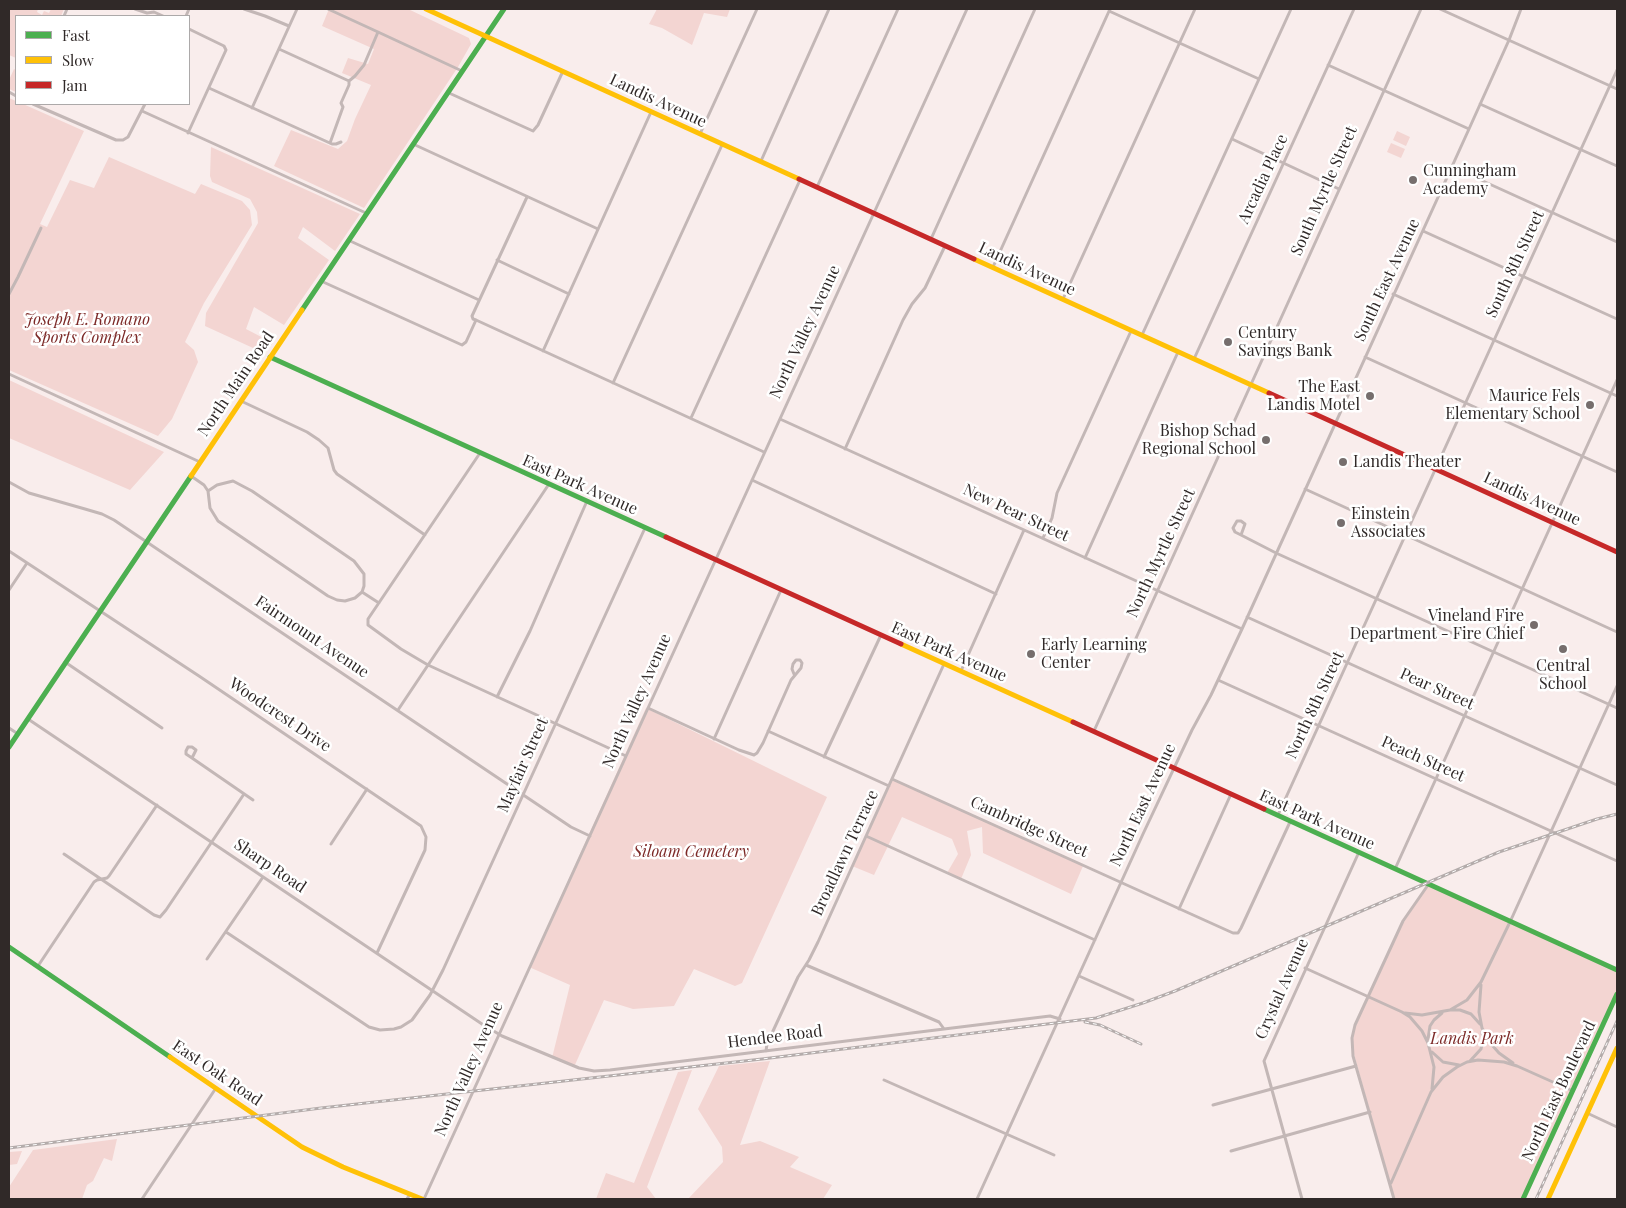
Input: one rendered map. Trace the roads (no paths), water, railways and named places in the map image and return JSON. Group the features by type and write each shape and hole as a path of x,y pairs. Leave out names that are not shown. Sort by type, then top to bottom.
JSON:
{"main road":[{"name":"Landis Avenue","path":"426,9 1617,552"},
{"name":"North Main Road","path":"9,747 504,9"},
{"name":"East Park Avenue","path":"270,357 1617,970"},
{"name":"East Oak Road","path":"9,947 217,1087 302,1147 408,1197 423,1199"},
{"name":"North East Boulevard","path":"1523,1199 1617,994"},
{"path":"1548,1199 1617,1049"}],"street":[{"path":"135,9 161,15"},
{"path":"244,9 289,26"},
{"path":"252,108 297,9"},
{"path":"328,9 462,71"},
{"path":"700,134 757,9"},
{"path":"761,161 829,9"},
{"path":"817,187 898,9"},
{"name":"North Valley Avenue","path":"423,1199 967,9"},
{"path":"931,239 1035,9"},
{"path":"1063,299 1195,9"},
{"path":"1142,335 1291,9"},
{"name":"Arcadia Place","path":"1194,359 1354,9"},
{"name":"South Myrtle Street","path":"1250,384 1421,9"},
{"path":"1440,9 1617,89"},
{"name":"South East Avenue","path":"1335,423 1452,167 1521,9"},
{"path":"992,267 1110,10 1259,79"},
{"path":"188,133 226,50 224,46 190,29"},
{"path":"348,80 355,76 364,65 378,32"},
{"path":"279,49 348,80"},
{"path":"1328,65 1469,129"},
{"name":"South 8th Street","path":"1436,468 1617,70"},
{"path":"448,92 533,131 537,128 563,71"},
{"path":"330,143 343,106 341,103 349,85 348,80"},
{"path":"209,88 330,143 336,144 341,142"},
{"path":"1480,104 1617,166"},
{"path":"35,105 116,140 123,140 128,137 144,105"},
{"path":"142,110 188,133 367,213"},
{"path":"543,351 652,112"},
{"path":"1232,139 1339,189"},
{"path":"413,144 598,229"},
{"path":"613,383 722,144"},
{"path":"1452,167 1617,242"},
{"path":"691,418 800,179"},
{"path":"527,197 479,300 472,316 473,319 764,452"},
{"path":"9,294 41,228"},
{"path":"1423,231 1617,319"},
{"path":"348,240 479,300"},
{"path":"845,449 903,320 912,304 925,288 945,245"},
{"path":"497,260 569,294"},
{"path":"321,280 460,344 464,345 476,320"},
{"path":"1394,294 1617,396"},
{"path":"1042,538 1052,518 1057,493 1131,330"},
{"path":"1085,558 1178,352"},
{"path":"1365,357 1617,472"},
{"path":"9,374 200,462"},
{"path":"1395,869 1617,380"},
{"name":"North Myrtle Street","path":"1094,732 1250,384"},
{"path":"240,401 308,432 328,448 334,470 337,474 426,535"},
{"name":"New Pear Street","path":"780,419 1242,629"},
{"name":"North East Avenue","path":"976,1199 1121,882 1242,629 1335,423"},
{"path":"480,453 368,619 369,627 428,665 626,756"},
{"name":"North 8th Street","path":"1278,816 1436,468"},
{"path":"191,476 204,485 208,491 210,508 218,520 328,596 345,601 356,598 362,592 364,574 354,560 252,491 233,481 217,485 208,491"},
{"path":"752,480 996,594"},
{"name":"Fairmount Avenue","path":"9,482 29,493 102,514 120,523 523,795 576,830 590,836"},
{"path":"398,710 549,484"},
{"path":"1305,489 1617,632"},
{"path":"498,697 530,631 587,501"},
{"path":"1241,535 1245,524 1241,521 1236,521 1233,528 1235,532 1276,553 1617,708"},
{"name":"Mayfair Street","path":"226,932 369,1027 387,1030 401,1027 412,1020 443,970 645,528"},
{"path":"960,671 1024,530"},
{"name":"Woodcrest Drive","path":"9,551 416,822 423,830 427,842 421,859 377,953"},
{"path":"9,590 27,563"},
{"path":"714,738 781,590"},
{"path":"362,592 379,604"},
{"name":"Pear Street","path":"1247,617 1617,785"},
{"path":"824,757 881,635"},
{"path":"648,708 754,755 759,750 791,680 802,668 800,660 796,660 793,664 794,674"},
{"path":"66,662 162,728"},
{"name":"Broadlawn Terrace","path":"766,1051 767,1044 798,977 806,965 944,664"},
{"name":"Peach Street","path":"1218,680 1617,861"},
{"path":"1390,1184 1431,1092 1434,1071 1428,1032 1433,1022 1440,1015 1467,1000 1481,982 1617,686"},
{"name":"Sharp Road","path":"28,719 499,1035"},
{"path":"9,728 18,734"},
{"path":"768,731 889,786"},
{"path":"192,758 254,800"},
{"name":"Cambridge Street","path":"892,779 1226,930 1238,933 1290,822"},
{"path":"330,844 367,789"},
{"path":"64,854 157,917 163,915 244,794"},
{"path":"1179,909 1231,794"},
{"path":"38,966 94,882 109,876 157,805"},
{"path":"866,836 1095,940"},
{"name":"Crystal Avenue","path":"1302,1199 1264,1061 1359,852"},
{"path":"207,959 263,877"},
{"path":"1394,1199 1356,1066 1352,1038 1355,1025 1404,918 1428,884"},
{"path":"806,965 940,1023 944,1029"},
{"path":"1305,968 1402,1012 1422,1015 1460,1010 1468,1013 1476,1019 1499,1053 1517,1066"},
{"path":"1079,976 1133,1000"},
{"path":"1431,1092 1448,1073 1467,1063 1481,1049 1483,1039 1478,1012 1481,982"},
{"path":"1402,1012 1416,1024 1434,1054 1443,1062 1455,1065 1478,1060 1496,1060 1517,1066 1573,1091"},
{"name":"Hendee Road","path":"499,1035 579,1068 594,1071 1050,1016 1060,1018"},
{"path":"1213,1105 1356,1066"},
{"path":"884,1080 1054,1155"},
{"path":"142,1199 217,1087"},
{"path":"1231,1151 1370,1112"},
{"path":"1588,1113 1617,1126"}],"railway":[{"path":"9,1148 321,1108 762,1059 1096,1018 1175,991 1499,852 1617,814"},
{"path":"1536,1199 1617,1021"},
{"path":"1085,1022 1100,1025 1141,1044"}],"place":[{"name":"Cunningham Academy","path":"1413,180"},
{"name":"Century Savings Bank","path":"1228,342"},
{"name":"The East Landis Motel","path":"1370,396"},
{"name":"Maurice Fels Elementary School","path":"1590,405"},
{"name":"Bishop Schad Regional School","path":"1266,440"},
{"name":"Landis Theater","path":"1343,462"},
{"name":"Einstein Associates","path":"1341,523"},
{"name":"Vineland Fire Department - Fire Chief","path":"1534,625"},
{"name":"Central School","path":"1563,649"},
{"name":"Early Learning Center","path":"1031,654"}],"park label":[{"name":"Joseph E. Romano Sports Complex","path":"87,329"},
{"name":"Siloam Cemetery","path":"691,852"},
{"name":"Landis Park","path":"1472,1039"}]}
